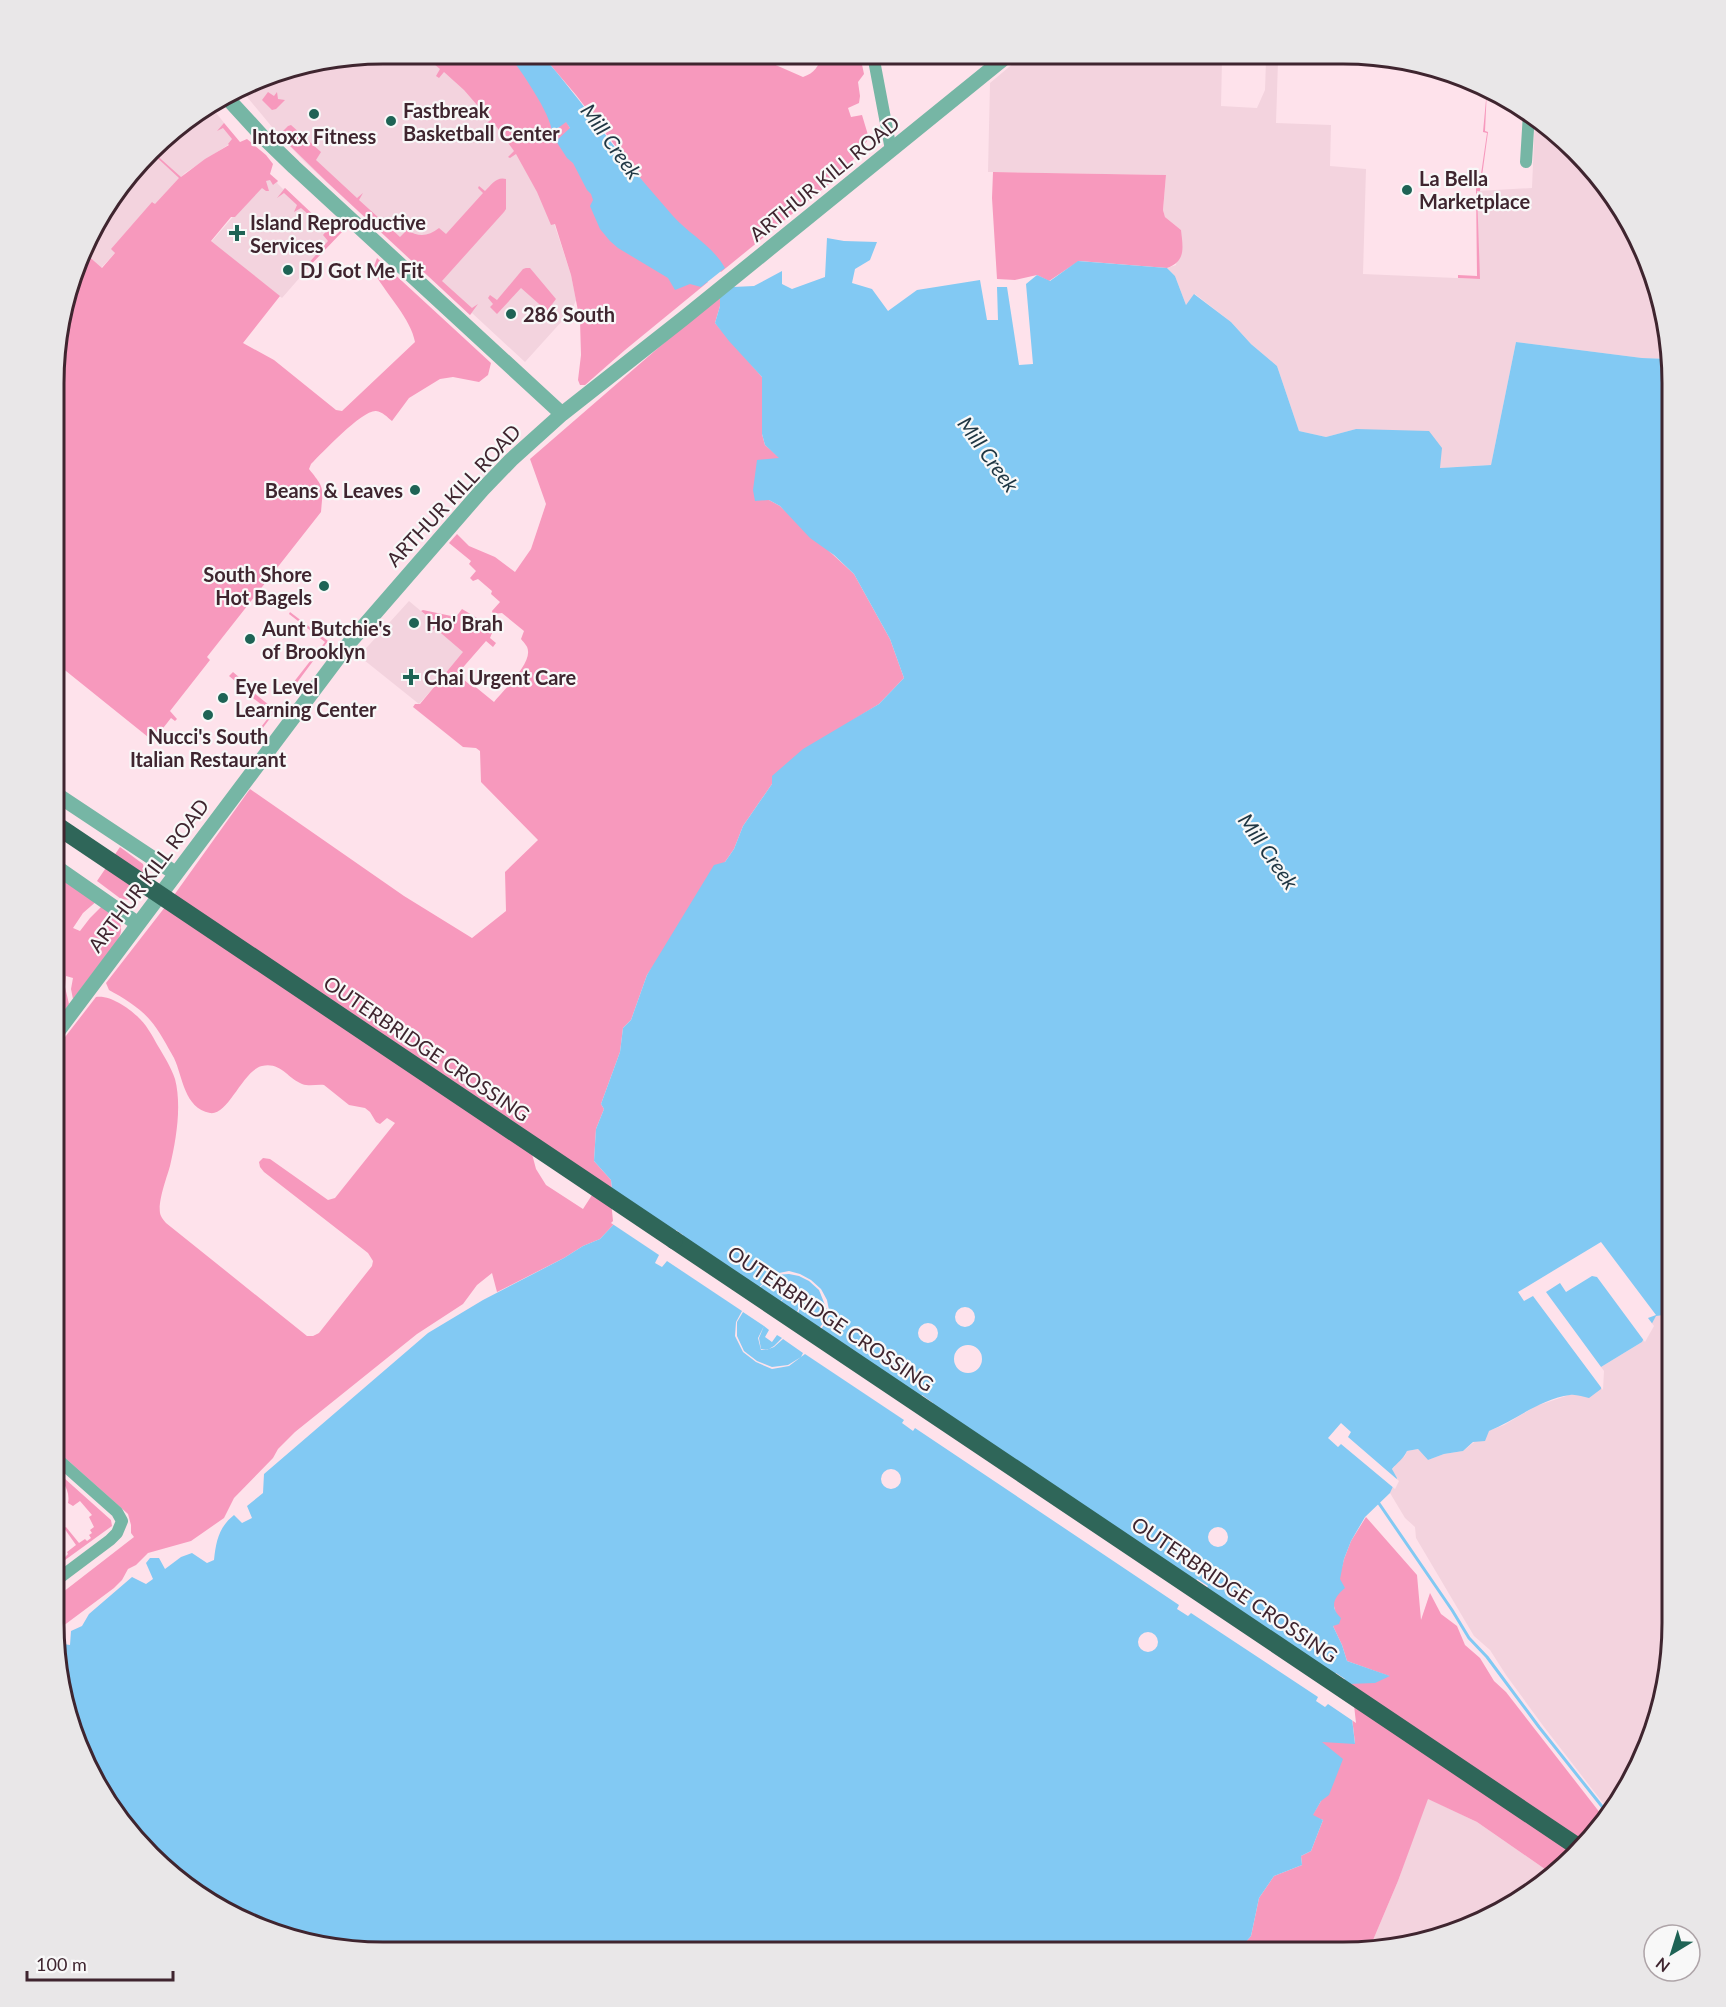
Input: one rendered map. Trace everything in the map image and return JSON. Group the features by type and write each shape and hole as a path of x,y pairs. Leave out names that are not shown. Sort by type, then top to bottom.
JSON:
{"highway":[{"name":"OUTERBRIDGE CROSSING","path":"64,830 1565,1852"},
{"name":"OUTERBRIDGE CROSSING","path":"64,845 1573,1844"}],"street":[{"path":"875,64 891,150"},
{"name":"ARTHUR KILL ROAD","path":"64,1023 330,667 386,598 511,460 562,414 997,64"},
{"path":"232,103 262,137 562,414"},
{"path":"1526,162 1529,125"},
{"path":"64,805 175,873"},
{"path":"64,873 138,924"},
{"path":"64,1465 122,1521 121,1527 110,1540 64,1574"}],"shaded area":[{"path":"434,64 523,64 566,121 583,151 708,282 585,385 580,385 578,380 581,355 580,321 571,275 555,224 551,225 537,192 516,154 508,157 514,151 496,126 489,130 485,125 490,120 464,90 444,72 439,78 436,76 440,69"},
{"path":"440,64 451,73 523,157 554,223 571,275 576,300 572,310 525,362 472,313 470,315 305,162 246,96 301,75 342,67"},
{"path":"550,64 773,64 803,77 816,69 818,64 862,64 864,74 858,82 859,103 848,108 851,117 862,115 868,135 867,141 845,171 721,272 680,230"},
{"path":"1013,64 1222,64 1221,106 1257,108 1265,90 1266,64 1278,64 1276,123 1331,125 1330,166 1366,169 1363,274 1479,279 1477,191 1532,188 1534,129 1582,173 1619,224 1645,281 1651,301 1661,359 1516,342 1491,465 1440,468 1356,429 1326,437 1299,431 1277,366 1251,344 1231,322 1195,294 1186,305 1175,276 1167,268 1176,265 1181,230 1165,217 1163,210 1166,175 988,172 990,83"},
{"path":"268,92 274,96 277,92 278,99 285,100 276,109 272,110 262,100"},
{"path":"1486,99 1485,131 1488,132 1480,191 1477,191 1480,279 1458,278 1458,275 1477,276 1476,188 1479,188 1487,133 1483,132"},
{"path":"216,112 237,139 185,173 155,205 153,202 112,249 115,253 101,268 91,258 118,206 158,158 189,131"},
{"path":"224,123 240,142 247,139 273,164 270,174 278,181 273,185 270,180 266,181 269,191 262,188 235,217 231,217 211,241 280,296 243,343 274,360 336,410 342,411 415,342 404,316 375,274 373,269 377,258 491,363 488,375 479,382 453,377 440,379 409,398 392,421 376,411 361,417 311,464 309,469 322,489 321,512 207,657 210,660 170,711 177,719 175,721 171,718 153,741 64,669 64,384 67,342 75,301 91,258 102,268 115,253 111,249 152,202 155,204 179,178 158,158 181,177 229,145 232,139 223,128 217,131"},
{"path":"291,125 321,152 316,160 357,198 363,193 359,200 400,237 407,230 423,235 439,228 446,234 483,193 478,188 479,186 485,191 497,180 506,179 506,209 442,281 472,308 478,304 470,315 279,135"},
{"path":"993,172 1166,175 1163,210 1165,217 1181,230 1182,253 1180,258 1167,268 1079,261 1049,281 1037,275 1015,280 997,279 992,198"},
{"path":"270,174 283,189 285,188 321,222 320,224 336,236 282,298 211,242"},
{"path":"285,188 321,222 315,229 313,228 317,222 301,208 294,212 297,205 284,193 277,198"},
{"path":"328,229 336,235 342,232 302,274 300,273 328,241 323,235"},
{"path":"526,268 530,268 556,299 547,311 521,288 497,314 490,307 493,304 488,298 490,295 497,300"},
{"path":"720,297 715,323 762,377 762,434 765,445 780,458 769,500 780,506 854,574 890,639 904,678 879,704 845,725 772,784 743,826 734,849 647,975 631,1020 623,1028 620,1052 601,1104 604,1109 596,1129 594,1161 611,1180 616,1222 600,1239 497,1292 492,1273 477,1285 463,1304 417,1334 295,1432 234,1498 224,1518 191,1541 148,1553 136,1565 128,1569 114,1588 64,1625 64,1591 134,1537 131,1533 128,1514 64,1457 64,1038 96,997 118,1002 140,1019 169,1066 177,1089 176,1134 161,1199 161,1217 307,1336 319,1333 372,1266 373,1261 368,1253 264,1172 259,1162 263,1158 270,1159 328,1200 335,1198 395,1123 387,1118 380,1124 365,1108 349,1105 324,1085 302,1084 279,1068 269,1065 255,1069 248,1075 229,1101 217,1112 210,1113 201,1110 186,1091 174,1058 153,1024 136,1007 109,990 106,983 172,898 250,789 404,896 472,938 506,911 505,872 538,840 481,782 480,751 476,748 463,747 413,707 415,704 420,704 463,652 435,628 428,633 436,623 421,611 423,610 456,617 462,609 494,628 490,638 496,643 493,647 486,641 459,672 470,685 472,684 494,702 525,663 528,651 521,639 524,631 502,613 493,614 492,611 500,602 491,594 492,591 478,579 473,581 470,578 476,571 469,564 471,561 449,543 457,534 469,546 495,557 515,572 531,549 546,504 530,459","holes":["532,1154 592,1195 583,1209 546,1185 536,1169"]},
{"path":"409,601 467,650 419,704 359,656"},
{"path":"290,612 328,641 287,696 279,688 286,692 325,642 289,614"},
{"path":"233,672 240,678 239,681 274,709 280,705 256,737 254,736 272,713 239,687 240,685 229,676"},
{"path":"120,847 143,864 146,877 130,900 121,899 97,881"},
{"path":"64,877 98,900 83,913 73,928 80,931 103,905 112,912 121,925 117,941 73,999 71,989 73,978 66,976 65,987 69,1004 64,1012"},
{"path":"1656,1315 1662,1315 1662,1623 1659,1665 1645,1726 1629,1764 1605,1805 1544,1727 1490,1650 1474,1636 1416,1538 1415,1527 1405,1518 1390,1493 1397,1478 1392,1470 1407,1451 1418,1449 1428,1460 1444,1454 1463,1451 1488,1431 1504,1425 1536,1406 1572,1394 1601,1389 1601,1367 1642,1342"},
{"path":"64,1478 111,1520 112,1526 64,1561 67,1552 76,1545 64,1528 66,1527 79,1543 91,1538 90,1530 94,1527 89,1517 92,1515 80,1501 73,1506 68,1503"},
{"path":"1366,1517 1417,1575 1421,1620 1430,1593 1441,1614 1457,1626 1465,1645 1480,1658 1494,1681 1506,1692 1599,1812 1568,1849 1545,1869 1477,1822 1428,1799 1398,1881 1373,1941 1246,1942 1251,1936 1259,1898 1274,1876 1302,1865 1301,1856 1311,1851 1323,1820 1312,1816 1321,1801 1321,1741 1355,1743 1348,1684 1389,1676 1347,1661 1333,1626 1336,1614 1333,1602 1351,1541"},
{"path":"1427,1798 1477,1822 1545,1869 1502,1900 1445,1926 1373,1941 1398,1881"}],"water":[{"path":"515,64 549,64 655,195 680,223 714,253 725,268 701,287 690,284 675,290 668,278 610,241 600,229 590,206 593,200 591,194 573,163 556,141 570,128 566,122 549,135 552,132 546,114"},
{"name":"Mill Creek","path":"827,238 877,242 870,260 855,269 852,283 872,289 888,311 917,290 980,280 987,320 998,320 997,287 1007,287 1019,365 1033,364 1026,284 1037,275 1050,281 1078,261 1167,268 1175,276 1186,305 1194,294 1231,322 1251,344 1277,366 1299,431 1326,437 1356,429 1429,431 1442,448 1440,468 1491,465 1516,342 1661,359 1662,1315 1656,1316 1642,1342 1601,1367 1601,1389 1589,1398 1572,1395 1538,1405 1489,1431 1485,1441 1473,1442 1463,1451 1444,1454 1428,1460 1418,1449 1407,1451 1392,1469 1397,1478 1390,1493 1365,1517 1344,1559 1340,1579 1345,1588 1334,1602 1335,1610 1341,1618 1339,1624 1333,1626 1347,1661 1390,1676 1375,1683 1348,1684 1355,1744 1322,1742 1343,1759 1329,1795 1321,1801 1313,1815 1323,1820 1311,1851 1301,1856 1302,1865 1274,1876 1259,1898 1251,1936 1246,1942 363,1942 301,1932 281,1926 243,1910 206,1889 158,1849 131,1818 107,1783 81,1726 75,1706 65,1644 70,1645 71,1631 82,1626 89,1614 132,1577 146,1584 153,1579 146,1563 150,1558 159,1558 165,1569 181,1557 192,1553 207,1563 214,1560 219,1535 225,1524 234,1515 242,1523 252,1518 247,1506 263,1493 264,1474 428,1333 483,1300 600,1239 616,1222 611,1180 594,1161 596,1129 604,1109 601,1104 620,1052 623,1028 631,1020 647,975 714,865 725,862 734,849 743,826 772,784 772,776 803,749 879,704 904,678 890,639 854,574 834,555 810,538 780,506 769,500 755,501 753,490 757,460 779,458 765,445 762,434 762,377 715,323 720,297 733,287 754,286 782,271 782,284 792,289 825,277"}],"pier":[{"path":"610,1191 674,1233 676,1230 683,1235 681,1238 757,1289 774,1274 789,1271 811,1280 821,1289 829,1310 827,1320 820,1331 920,1398 922,1395 933,1403 931,1405 1195,1582 1197,1579 1208,1586 1206,1589 1334,1675 1336,1673 1345,1679 1343,1681 1352,1687 1356,1723 1328,1704 1325,1707 1316,1701 1318,1697 1191,1613 1188,1616 1177,1609 1179,1605 915,1428 913,1431 902,1423 904,1420 805,1354 801,1357 789,1366 772,1369 756,1362 743,1352 735,1336 736,1322 742,1311 667,1261 662,1267 655,1263 659,1255 611,1223 613,1221","holes":["789,1274 809,1281 819,1290 827,1310 825,1320 818,1330 797,1316 802,1302 800,1289 787,1293 779,1303 758,1289 775,1275","800,1290 801,1302 796,1315 779,1304 787,1294","743,1312 769,1330 765,1337 772,1342 777,1335 782,1338 769,1349 783,1339 803,1353 801,1357 788,1365 772,1367 757,1361 744,1351 737,1336 737,1322"]},
{"path":"1601,1242 1656,1315 1648,1318 1654,1326 1645,1342 1597,1277 1592,1276 1566,1292 1560,1283 1546,1292 1604,1371 1603,1390 1533,1296 1524,1301 1518,1292"},
{"path":"965,1307 972,1310 975,1317 972,1324 965,1327 958,1324 955,1317 958,1310"},
{"path":"928,1323 935,1326 938,1333 935,1340 928,1343 921,1340 918,1333 921,1326"},
{"path":"968,1345 978,1349 982,1359 978,1369 968,1373 958,1369 954,1359 958,1349"},
{"path":"1341,1423 1351,1432 1348,1437 1399,1481 1395,1489 1341,1444 1338,1447 1328,1438"},
{"path":"891,1469 898,1472 901,1479 898,1486 891,1489 884,1486 881,1479 884,1472"},
{"path":"1218,1527 1225,1530 1228,1537 1225,1544 1218,1547 1211,1544 1208,1537 1211,1530"},
{"path":"1148,1632 1155,1635 1158,1642 1155,1649 1148,1652 1141,1649 1138,1642 1141,1635"}],"waterway":[{"path":"1378,1502 1469,1638 1487,1657 1603,1808"}],"place":[{"name":"Intoxx Fitness","path":"314,114"},
{"name":"Fastbreak Basketball Center","path":"391,121"},
{"name":"La Bella Marketplace","path":"1407,190"},
{"name":"Island Reproductive Services","path":"237,233"},
{"name":"DJ Got Me Fit","path":"288,270"},
{"name":"286 South","path":"511,314"},
{"name":"Beans & Leaves","path":"415,490"},
{"name":"South Shore Hot Bagels","path":"324,586"},
{"name":"Ho' Brah","path":"414,623"},
{"name":"Aunt Butchie's of Brooklyn","path":"250,639"},
{"name":"Chai Urgent Care","path":"411,677"},
{"name":"Eye Level Learning Center","path":"223,698"},
{"name":"Nucci's South Italian Restaurant","path":"208,715"}]}
